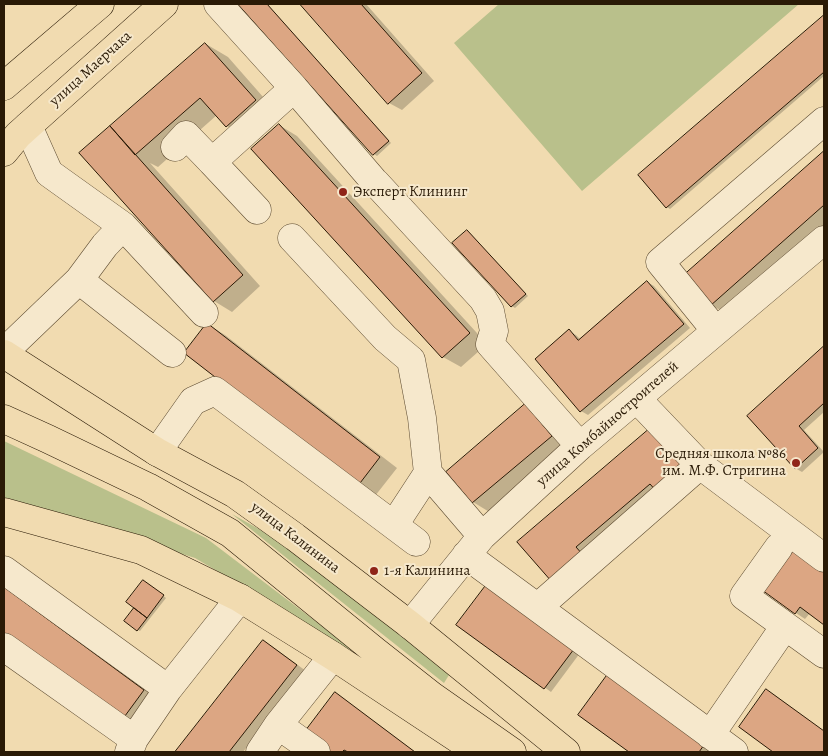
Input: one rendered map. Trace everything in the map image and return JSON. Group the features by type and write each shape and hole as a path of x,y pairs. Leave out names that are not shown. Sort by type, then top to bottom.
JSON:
{"main road":[{"path":"4,86 100,4"},
{"name":"улица Маерчака","path":"13,139 164,4"},
{"name":"улица Калинина","path":"4,353 157,452 235,494 410,625 566,752"},
{"path":"4,420 148,487 230,533 374,651 432,696 512,752"},
{"path":"4,512 141,550 240,598 333,656 478,752"}],"street":[{"path":"218,4 374,181 483,300 490,311 494,331 490,344 580,446"},
{"path":"212,162 294,88"},
{"path":"716,331 660,262 824,122"},
{"path":"175,147 186,136 257,210"},
{"path":"13,139 48,173 122,226 204,313"},
{"path":"4,353 79,280 122,226"},
{"path":"292,238 385,338 411,360 422,418 428,473 474,546 538,607 734,752"},
{"name":"улица Комбайностроителей","path":"410,625 474,546 580,446 824,240"},
{"path":"79,280 172,353"},
{"path":"157,452 193,401 215,391 416,542"},
{"path":"637,399 700,465 824,558"},
{"path":"538,607 700,465"},
{"path":"394,525 428,473"},
{"path":"779,547 744,596 824,654"},
{"path":"4,570 168,689"},
{"path":"4,647 131,746 168,689 240,598"},
{"path":"710,735 785,626"},
{"path":"260,752 278,725 333,656"},
{"path":"278,725 316,752"}],"green space":[{"path":"499,4 799,4 582,191 454,43"},
{"path":"4,441 206,538 364,658 195,558 4,500"},
{"path":"232,514 293,548 449,675 444,683 299,568"}],"building":[{"path":"238,4 267,4 389,141 373,155"},
{"path":"300,4 361,4 422,73 388,104"},
{"path":"824,15 824,72 666,208 638,175"},
{"path":"205,43 256,100 226,127 200,98 135,155 110,126"},
{"path":"279,124 470,333 442,358 251,149"},
{"path":"110,126 243,275 213,302 79,153"},
{"path":"824,151 824,205 710,306 683,276"},
{"path":"467,230 526,294 511,307 452,243"},
{"path":"647,281 684,324 580,412 535,359 569,329 578,340"},
{"path":"207,323 380,457 357,487 184,353"},
{"path":"824,346 824,403 799,426 818,448 795,469 747,416"},
{"path":"525,404 552,436 472,503 446,472"},
{"path":"654,425 688,465 657,492 650,484 576,547 583,555 552,582 517,542"},
{"path":"794,547 824,569 824,625 800,607 795,614 762,590"},
{"path":"143,580 164,595 147,618 126,602"},
{"path":"487,584 574,649 544,689 456,625"},
{"path":"4,587 144,690 122,720 4,633"},
{"path":"134,608 147,618 137,631 124,621"},
{"path":"263,640 297,665 229,752 175,752"},
{"path":"608,674 704,745 699,752 629,752 578,715"},
{"path":"766,689 824,731 824,752 773,752 739,727"},
{"path":"335,692 415,752 348,752 344,750 342,752 330,752 304,733"}],"place":[{"name":"Эксперт Клининг","path":"343,192"},
{"name":"Средняя школа №86 им. М.Ф. Стригина","path":"796,463"},
{"name":"1-я Калинина","path":"374,571"}]}
